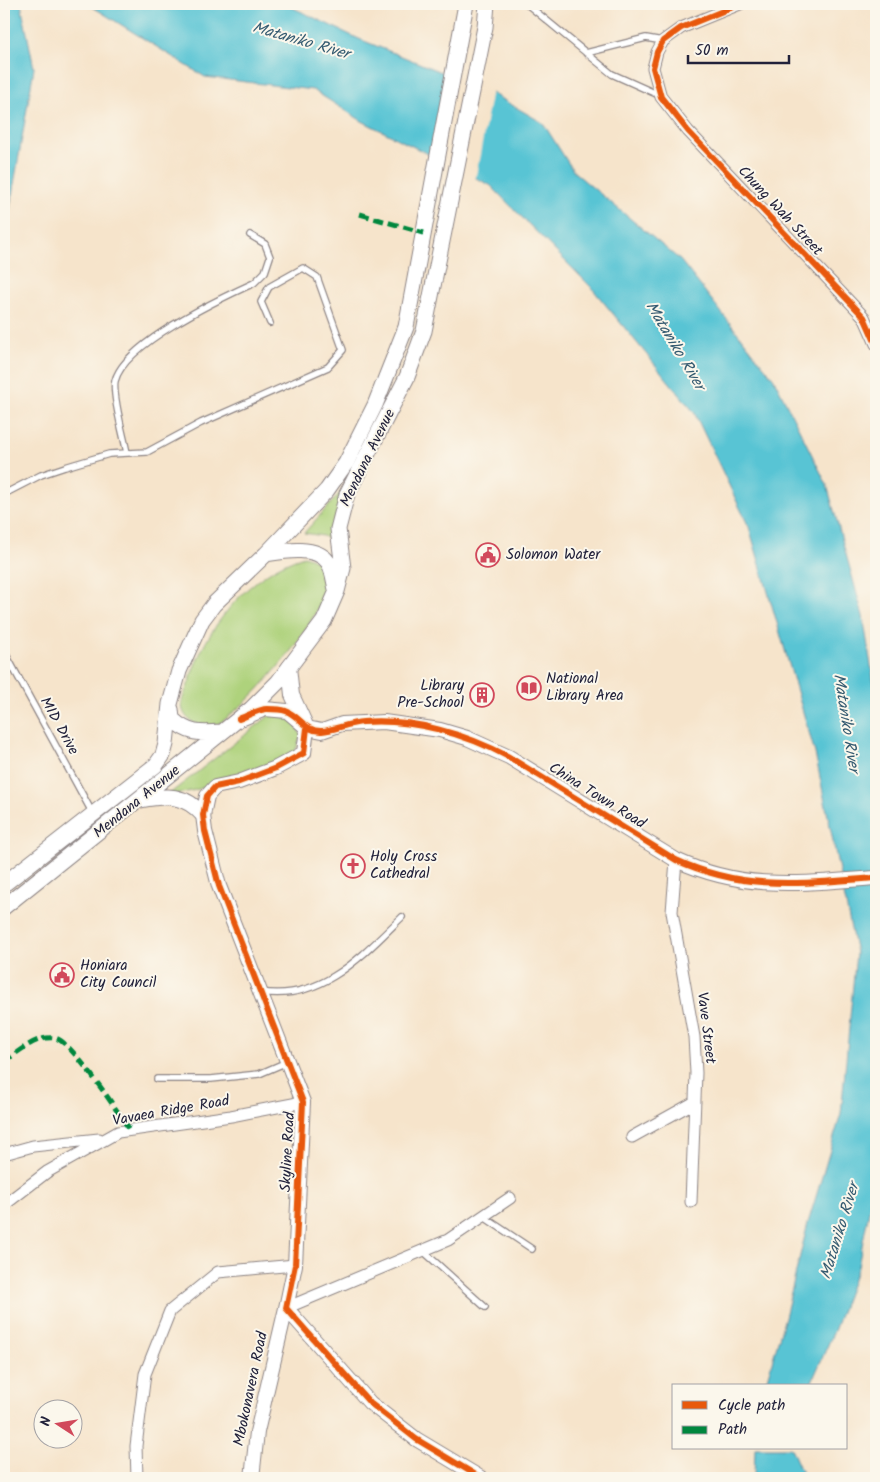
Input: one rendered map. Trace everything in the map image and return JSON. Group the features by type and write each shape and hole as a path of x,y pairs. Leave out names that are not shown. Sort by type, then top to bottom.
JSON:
{"main road":[{"name":"Mendana Avenue","path":"4,884 156,765 163,755 166,744 170,704 187,649 202,620 214,604 266,554 327,490 346,463 391,369 406,327 466,4"},
{"name":"Mendana Avenue","path":"4,907 239,719 271,690 324,621 337,591 343,568 338,529 347,494 407,377 424,331 488,4"},
{"path":"266,554 308,551 321,555 328,563 337,591"},
{"path":"170,704 172,719 190,732 200,734 221,732"},
{"path":"139,800 175,796 186,800 203,815"}],"street":[{"path":"661,96 653,68 657,52 663,42 681,28 740,4"},
{"name":"Chung Wah Street","path":"661,96 688,132 864,317 876,344"},
{"path":"289,667 292,694 307,728"},
{"path":"239,719 265,709 286,711 307,728"},
{"name":"China Town Road","path":"307,728 322,731 342,724 384,722 440,730 467,738 509,757 676,860 699,870 747,882 797,884 876,878"},
{"name":"Skyline Road","path":"286,1308 295,1265 303,1102 219,886 204,831 203,815 207,796 215,788 276,768 304,753 307,728"},
{"name":"Vave Street","path":"676,860 672,912 694,1037 696,1073 691,1202"},
{"name":"Vavaea Ridge Road","path":"4,1206 47,1172 118,1132 231,1116 303,1102"},
{"path":"632,1137 695,1102"},
{"path":"4,1154 33,1146 104,1139"},
{"path":"481,1478 416,1439 370,1403 286,1308 448,1240 510,1198"},
{"path":"137,1478 136,1446 145,1374 170,1311 218,1272 295,1265"},
{"name":"Mbokonavera Road","path":"252,1478 257,1432 286,1308"}],"lane":[{"path":"528,5 622,80 661,96"},
{"path":"586,53 646,38 663,42"},
{"path":"128,453 115,384 118,372 129,357 168,328 254,283 265,272 270,257 264,244 250,235"},
{"path":"4,494 42,475 64,467 109,454 148,452 201,423 328,367 343,350 317,277 303,268 268,287 261,302 270,323"},
{"name":"MID Drive","path":"4,651 93,814"},
{"path":"260,992 278,995 315,988 353,965 402,917"},
{"path":"157,1079 211,1079 259,1074 287,1062"},
{"path":"484,1217 532,1250"},
{"path":"422,1250 485,1307"}],"green space":[{"path":"341,492 337,546 323,536 304,533"},
{"path":"304,556 321,564 326,574 325,589 319,607 307,627 278,667 262,685 248,700 223,721 210,726 198,725 193,722 185,715 182,704 183,699 196,662 218,623 232,605 265,575 284,564"},
{"path":"276,713 294,722 301,735 295,752 285,758 233,778 179,794 168,795 269,716"}],"water":[{"path":"4,4 21,4 34,68 4,242"},
{"name":"Mataniko River","path":"88,4 285,4 359,39 486,90 543,123 574,172 680,260 774,379 827,485 863,616 876,697 876,1176 858,1266 834,1331 811,1384 766,1384 785,1317 808,1223 841,1114 856,953 815,753 749,527 694,412 591,287 490,185 362,121 313,90 205,77"},
{"path":"755,1450 792,1450 804,1478 754,1478"}],"pier":[{"path":"447,72 492,90 475,181 430,158"}],"marked path":[{"path":"360,214 424,233"},
{"path":"4,1062 28,1045 41,1039 55,1038 72,1051 83,1064 130,1130"}],"cycle path":[{"path":"740,4 681,28 663,41 657,52 653,68 661,97 688,131 864,317 876,344"},
{"path":"239,719 260,710 274,709 291,713 316,731 358,723 382,721 438,729 475,741 509,757 676,860 702,870 727,877 775,883 876,878"},
{"path":"307,728 304,753 276,768 239,782 215,787 207,796 203,815 205,831 219,886 303,1102 295,1265 286,1308 370,1403 416,1439 481,1478"}],"place":[{"name":"Solomon Water","path":"488,555"},
{"name":"National Library Area","path":"529,688"},
{"name":"Library Pre-School","path":"482,695"},
{"name":"Holy Cross Cathedral","path":"353,866"},
{"name":"Honiara City Council","path":"62,975"}]}
